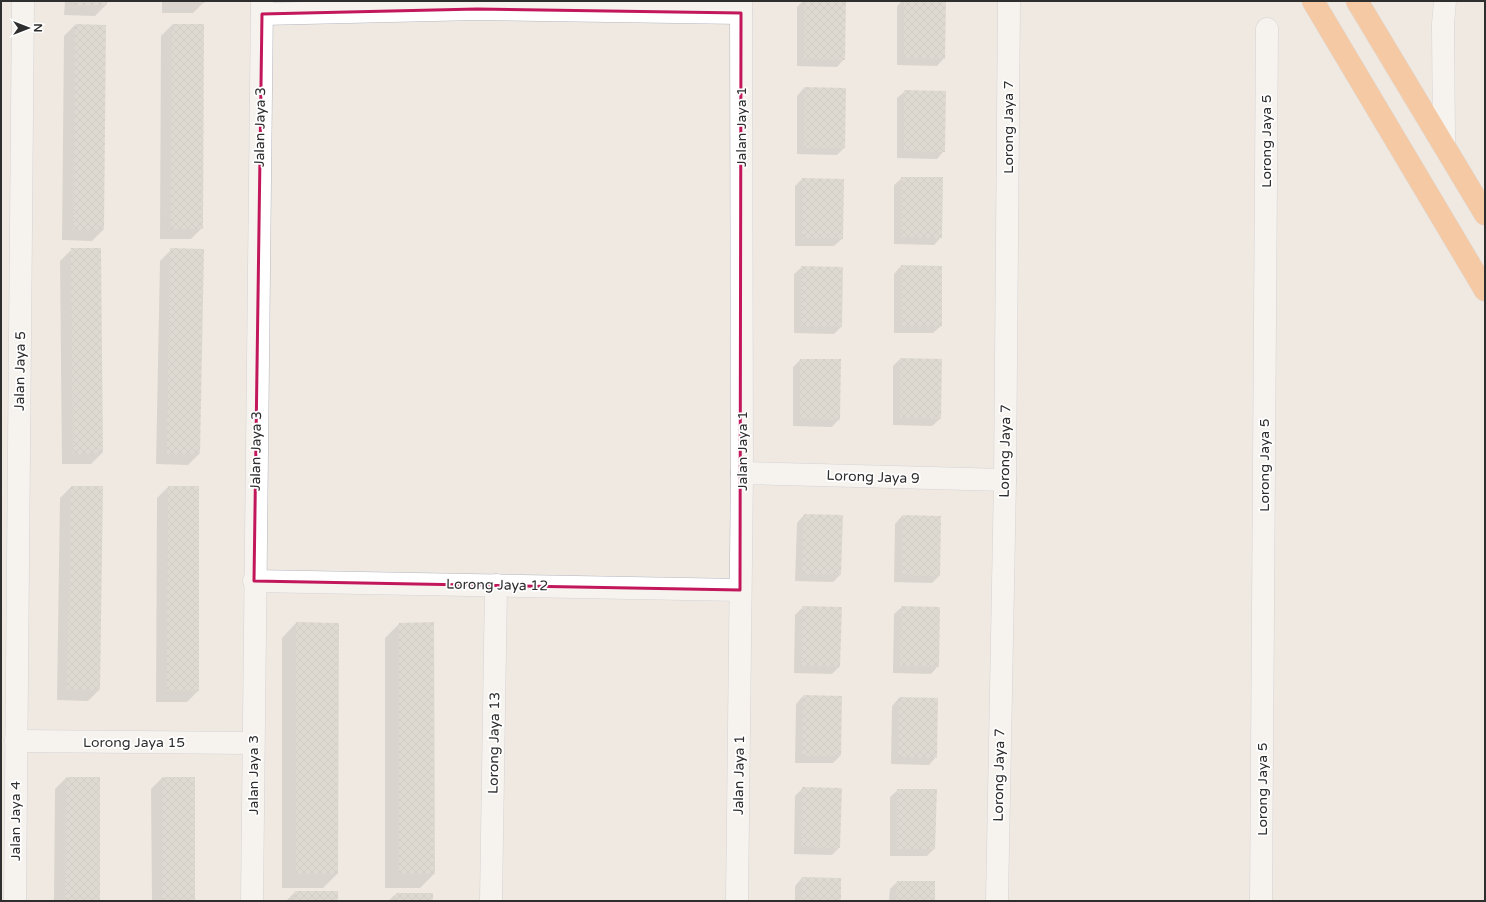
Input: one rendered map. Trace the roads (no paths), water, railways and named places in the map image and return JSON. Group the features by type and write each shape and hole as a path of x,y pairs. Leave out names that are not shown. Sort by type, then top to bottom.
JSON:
{"highway":[{"path":"1313,1 1485,290"},
{"path":"1357,1 1485,214"}],"street":[{"name":"Jalan Jaya 5","path":"16,741 23,1"},
{"name":"Lorong Jaya 7","path":"997,901 1005,480 1009,1"},
{"path":"1444,145 1443,24 1445,1"},
{"path":"262,8 496,5 741,7"},
{"name":"Jalan Jaya 1","path":"737,901 742,473 741,7"},
{"name":"Jalan Jaya 3","path":"252,901 254,581 262,8"},
{"name":"Lorong Jaya 5","path":"1261,901 1267,29"},
{"name":"Lorong Jaya 9","path":"742,473 1005,480"},
{"name":"Lorong Jaya 12","path":"254,581 740,590"},
{"name":"Lorong Jaya 13","path":"491,901 496,586"},
{"name":"Lorong Jaya 15","path":"16,741 253,743"},
{"name":"Jalan Jaya 4","path":"15,901 16,741"}]}
